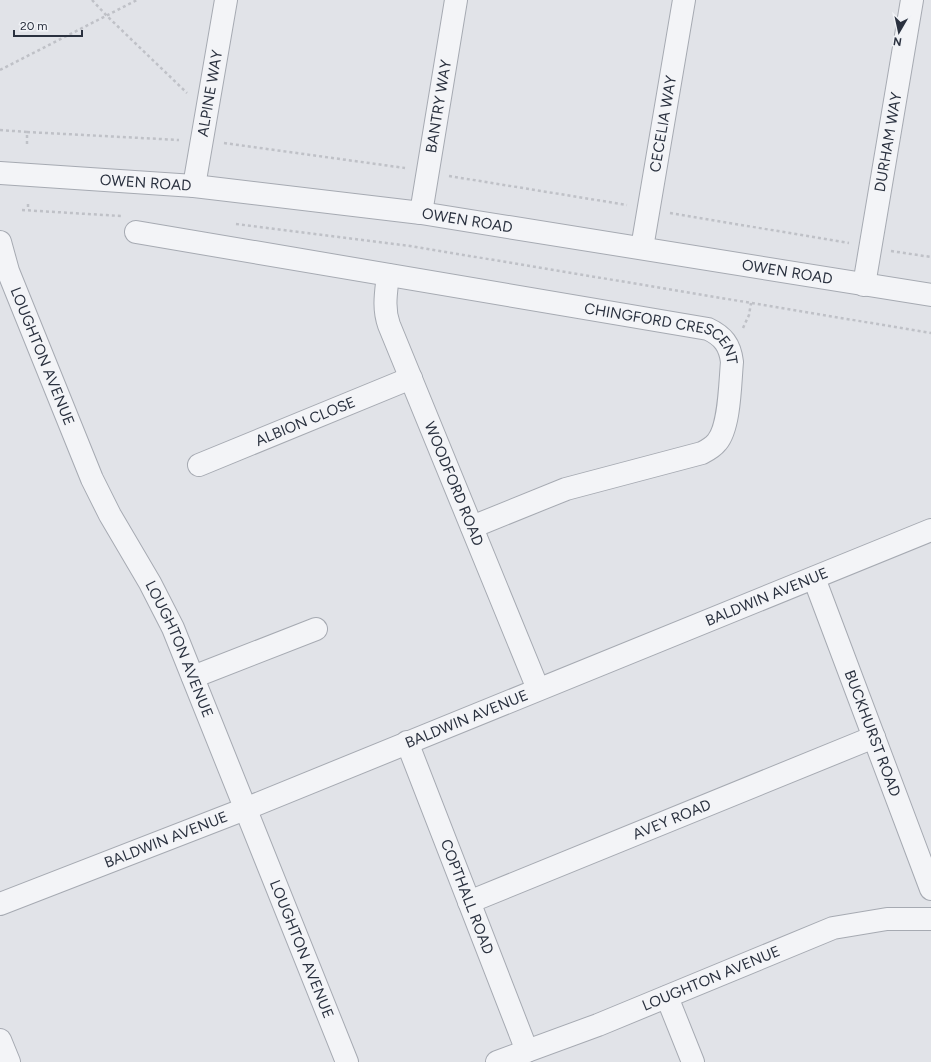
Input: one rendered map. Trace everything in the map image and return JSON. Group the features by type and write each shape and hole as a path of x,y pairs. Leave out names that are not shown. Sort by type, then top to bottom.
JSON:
{"street":[{"name":"ALPINE WAY","path":"194,186 226,0"},
{"name":"BANTRY WAY","path":"420,213 456,0"},
{"name":"CECELIA WAY","path":"642,248 684,0"},
{"name":"DURHAM WAY","path":"864,285 912,0"},
{"name":"OWEN ROAD","path":"0,173 194,186 420,213 931,295"},
{"path":"136,232 388,275"},
{"name":"LOUGHTON AVENUE","path":"0,242 8,271 92,480 110,515 150,583 173,628 347,1062"},
{"name":"WOODFORD ROAD","path":"388,275 384,303 386,315 538,690"},
{"name":"CHINGFORD CRESCENT","path":"388,275 708,329 720,336 725,341 731,354 732,362 725,426 718,441 711,448 702,453 566,489 472,527"},
{"name":"ALBION CLOSE","path":"199,465 411,378"},
{"name":"BALDWIN AVENUE","path":"0,904 245,808 931,530"},
{"name":"BUCKHURST ROAD","path":"814,578 931,889"},
{"path":"193,677 316,629"},
{"name":"AVEY ROAD","path":"469,902 874,737"},
{"name":"COPTHALL ROAD","path":"407,742 527,1051"},
{"name":"LOUGHTON AVENUE","path":"497,1062 598,1025 833,928 886,919 931,919"},
{"path":"667,997 694,1062"},
{"path":"0,1040 9,1062"}],"path":[{"path":"92,0 106,16 194,99 208,106"},
{"path":"0,70 137,0"},
{"path":"0,130 187,140"},
{"path":"27,132 27,147"},
{"path":"219,142 410,169"},
{"path":"444,175 632,206"},
{"path":"28,204 28,210"},
{"path":"22,210 122,216"},
{"path":"666,212 853,244"},
{"path":"229,223 410,246 931,333"},
{"path":"889,250 931,257"}]}
